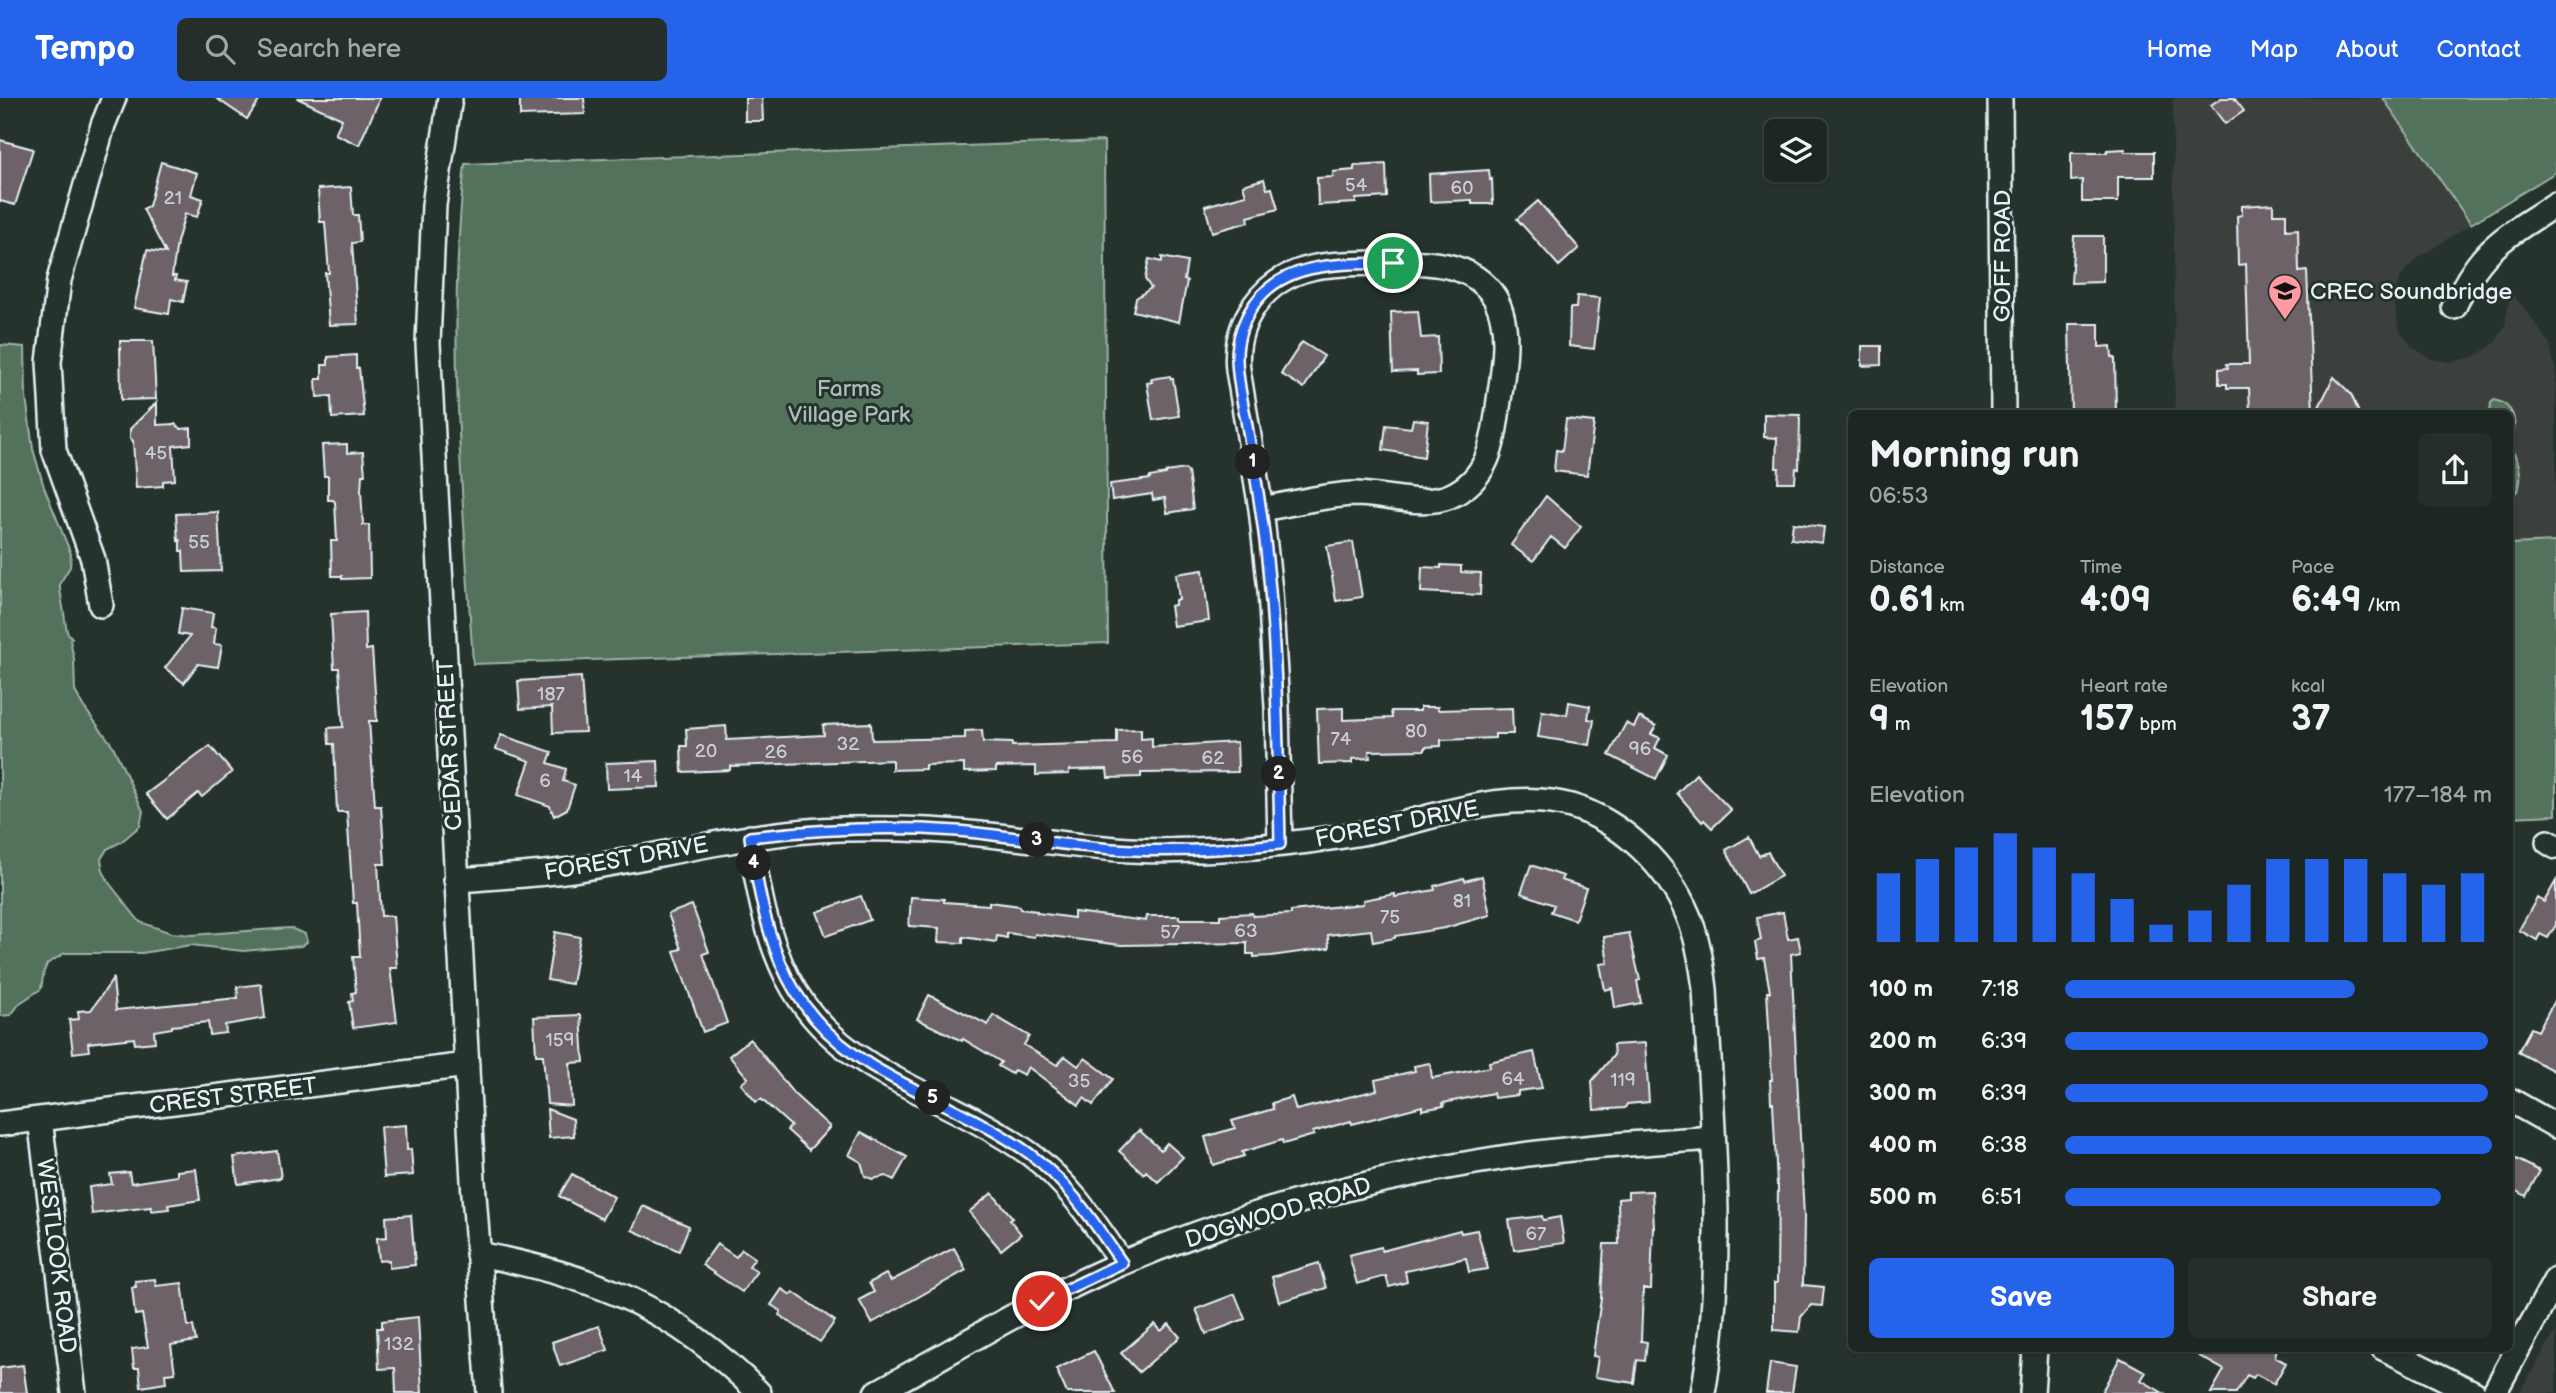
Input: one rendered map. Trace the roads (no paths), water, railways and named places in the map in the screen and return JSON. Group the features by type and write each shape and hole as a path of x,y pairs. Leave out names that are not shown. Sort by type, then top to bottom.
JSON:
{"street":[{"path":"101,605 93,559 54,450 49,362 59,280 103,125 114,98"},
{"name":"CEDAR STREET","path":"450,98 434,205 427,331 456,880 489,1393"},
{"name":"GOFF ROAD","path":"2000,98 2003,410"},
{"path":"2454,307 2473,270 2489,249 2556,204"},
{"path":"1261,509 1347,495 1435,500 1454,494 1473,481 1486,463 1492,447 1504,349 1502,315 1496,300 1483,283 1459,269 1428,263 1346,265 1303,270 1278,282 1264,293 1243,324 1237,353 1239,381 1261,509 1275,669 1280,844"},
{"name":"FOREST DRIVE","path":"456,880 574,869 750,837 820,830 954,831 1131,850 1206,850 1363,833 1476,807 1522,801 1570,806 1612,825 1639,846 1674,888 1694,931 1705,989 1716,1264 1711,1338 1703,1393"},
{"path":"750,837 760,897 773,945 792,986 818,1025 865,1063 972,1119 1030,1154 1064,1185 1122,1263"},
{"name":"CREST STREET","path":"0,1124 467,1065"},
{"path":"2513,1102 2556,1126"},
{"name":"WESTLOOK ROAD","path":"40,1119 74,1393"},
{"name":"DOGWOOD ROAD","path":"876,1393 1019,1313 1122,1263 1280,1209 1425,1172 1558,1150 1713,1138"},
{"path":"478,1254 588,1281 646,1305 693,1336 759,1393"},
{"path":"2494,1393 2556,1279"},
{"path":"2032,1393 2035,1352"},
{"path":"2392,1352 2474,1393"}],"place":[{"name":"CREC Soundbridge","path":"2285,321"}],"park label":[{"name":"Farms Village Park","path":"849,401"}]}
